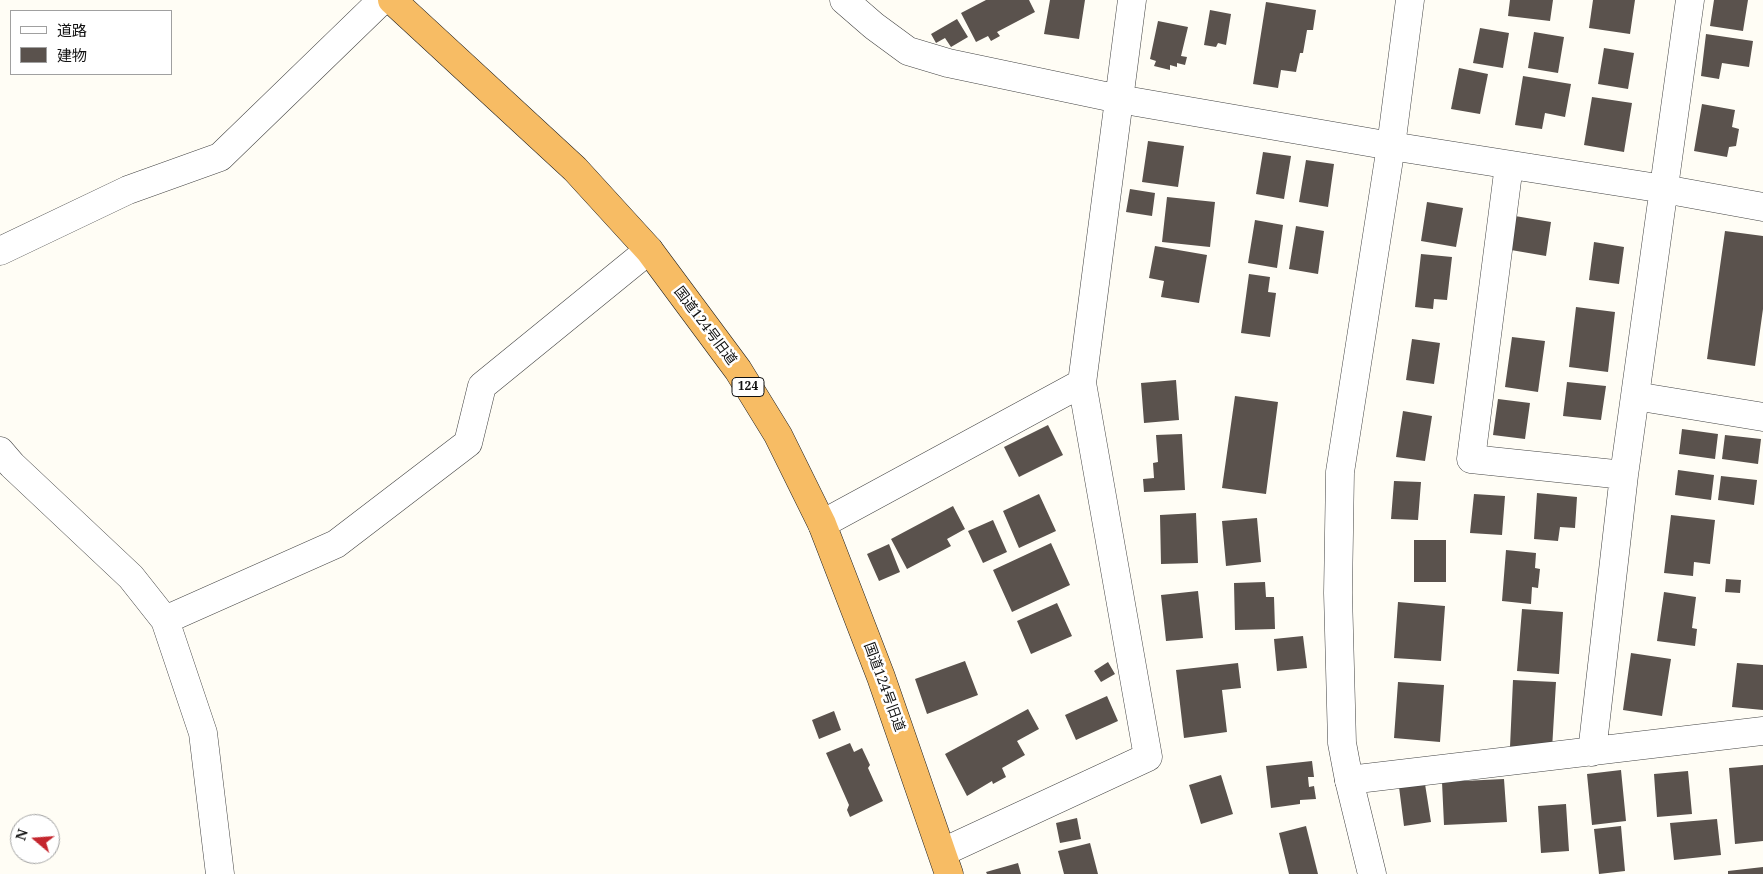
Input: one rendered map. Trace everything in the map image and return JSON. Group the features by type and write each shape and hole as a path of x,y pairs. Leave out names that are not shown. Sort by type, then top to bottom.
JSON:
{"highway":[{"name":"国道124号旧道","path":"392,0 575,169 648,250 743,378 778,435 822,524 882,677 946,863"}],"street":[{"path":"0,251 128,190 220,157 382,0"},
{"path":"844,0 874,26 908,51 948,63 1119,99 1763,207"},
{"path":"946,863 1148,757 1082,383 1132,0"},
{"path":"1372,874 1342,744 1338,593 1340,472 1391,146 1410,0"},
{"path":"1592,752 1624,475 1690,0"},
{"path":"1509,165 1472,459 1624,475"},
{"path":"165,620 336,544 468,443 482,386 648,250"},
{"path":"822,524 1082,383"},
{"path":"1635,396 1763,417"},
{"path":"0,452 131,577 165,620 203,733 220,874"},
{"path":"1349,780 1763,731"}],"building":[{"path":"986,0 1029,0 1035,12 997,32 1000,36 991,41 988,36 976,42 961,13"},
{"path":"1050,0 1085,0 1079,39 1044,34"},
{"path":"1510,0 1553,0 1550,21 1508,16"},
{"path":"1593,0 1635,0 1630,34 1589,28"},
{"path":"1714,0 1748,0 1743,31 1710,26"},
{"path":"1266,2 1316,10 1313,30 1307,30 1303,53 1300,53 1296,72 1281,70 1278,88 1253,84"},
{"path":"1210,10 1231,14 1226,45 1218,43 1216,47 1204,45"},
{"path":"957,19 968,37 951,47 945,38 936,43 931,34"},
{"path":"1158,21 1188,27 1181,56 1187,57 1185,65 1177,63 1177,67 1170,65 1170,70 1154,66 1156,61 1150,59"},
{"path":"1480,28 1509,33 1503,68 1473,63"},
{"path":"1534,32 1564,37 1558,73 1528,68"},
{"path":"1706,34 1753,41 1749,67 1722,63 1719,79 1701,76"},
{"path":"1604,48 1634,53 1628,89 1598,84"},
{"path":"1459,68 1488,74 1480,114 1451,109"},
{"path":"1523,76 1571,84 1565,117 1545,113 1542,129 1515,125"},
{"path":"1592,97 1632,103 1624,152 1584,145"},
{"path":"1702,104 1735,110 1732,127 1739,129 1736,146 1729,147 1727,157 1694,151"},
{"path":"1148,141 1184,146 1178,187 1142,182"},
{"path":"1263,152 1291,156 1284,199 1256,194"},
{"path":"1306,160 1334,164 1328,207 1299,202"},
{"path":"1130,189 1155,193 1152,216 1126,212"},
{"path":"1167,197 1215,202 1210,247 1162,242"},
{"path":"1427,202 1463,208 1456,247 1421,241"},
{"path":"1515,216 1551,222 1546,256 1511,250"},
{"path":"1255,220 1283,225 1277,268 1248,263"},
{"path":"1296,226 1324,231 1318,274 1289,269"},
{"path":"1725,231 1763,236 1763,309 1755,366 1707,359"},
{"path":"1594,242 1624,247 1619,284 1589,280"},
{"path":"1155,246 1207,255 1199,303 1161,297 1164,281 1149,278"},
{"path":"1421,254 1452,257 1447,300 1434,299 1433,309 1415,307"},
{"path":"1249,274 1270,277 1268,292 1276,293 1270,337 1241,333"},
{"path":"1576,307 1615,312 1608,372 1569,367"},
{"path":"1512,337 1545,341 1538,392 1505,387"},
{"path":"1412,339 1440,343 1434,384 1406,380"},
{"path":"1176,380 1179,420 1144,423 1141,383"},
{"path":"1567,382 1606,386 1601,420 1563,416"},
{"path":"1235,396 1278,402 1266,494 1222,488"},
{"path":"1498,399 1530,403 1525,439 1493,435"},
{"path":"1403,411 1432,416 1425,461 1396,457"},
{"path":"1048,425 1063,455 1019,477 1004,447"},
{"path":"1682,429 1718,434 1715,459 1679,454"},
{"path":"1182,434 1185,490 1144,492 1143,479 1154,478 1153,463 1158,462 1156,435"},
{"path":"1725,435 1761,439 1758,464 1722,459"},
{"path":"1678,470 1714,475 1711,500 1675,495"},
{"path":"1721,476 1757,480 1754,505 1718,500"},
{"path":"1394,481 1421,482 1418,520 1391,519"},
{"path":"1537,493 1577,497 1575,528 1560,527 1558,541 1534,539"},
{"path":"1039,494 1056,531 1019,548 1003,511"},
{"path":"1474,494 1505,496 1502,535 1470,533"},
{"path":"953,506 965,529 947,539 951,546 907,569 891,539"},
{"path":"1196,513 1198,563 1161,564 1160,515"},
{"path":"1671,515 1715,520 1710,564 1694,562 1693,576 1664,573"},
{"path":"1257,518 1261,562 1226,566 1222,521"},
{"path":"993,520 1007,552 983,563 968,531"},
{"path":"1414,540 1446,540 1446,582 1414,582"},
{"path":"1051,543 1070,585 1012,612 993,570"},
{"path":"889,544 900,572 879,581 867,554"},
{"path":"1506,550 1536,553 1535,568 1540,569 1538,588 1532,587 1531,604 1502,601"},
{"path":"1726,579 1741,580 1740,593 1725,592"},
{"path":"1265,582 1266,597 1274,597 1275,629 1235,630 1234,583"},
{"path":"1198,591 1203,638 1166,641 1161,595"},
{"path":"1664,592 1696,597 1692,628 1697,629 1695,646 1657,641"},
{"path":"1398,602 1445,606 1441,661 1394,658"},
{"path":"1057,603 1072,636 1031,654 1017,621"},
{"path":"1522,609 1563,612 1559,674 1517,671"},
{"path":"1303,636 1307,668 1277,671 1274,639"},
{"path":"1631,653 1671,659 1662,716 1623,710"},
{"path":"965,661 978,695 927,714 915,679"},
{"path":"1108,662 1115,674 1101,682 1094,671"},
{"path":"1238,663 1241,688 1222,690 1227,732 1184,738 1176,670"},
{"path":"1737,663 1763,665 1763,710 1732,707"},
{"path":"1513,680 1556,682 1552,749 1510,747"},
{"path":"1398,682 1444,685 1440,742 1394,738"},
{"path":"1107,696 1118,721 1076,740 1065,715"},
{"path":"1028,709 1039,729 1017,741 1025,755 1002,768 1006,777 993,784 992,781 967,796 945,754"},
{"path":"834,711 841,730 819,739 812,720"},
{"path":"850,743 854,752 862,748 870,765 868,768 883,801 850,817 847,810 849,805 826,753"},
{"path":"1312,761 1314,777 1308,777 1309,787 1314,786 1316,799 1300,800 1300,804 1271,808 1266,766"},
{"path":"1763,765 1763,841 1735,844 1729,768"},
{"path":"1621,770 1626,821 1592,825 1587,774"},
{"path":"1688,771 1692,814 1657,817 1654,774"},
{"path":"1221,775 1233,814 1201,824 1189,785"},
{"path":"1504,779 1507,822 1444,825 1442,782"},
{"path":"1425,784 1431,822 1404,826 1399,787"},
{"path":"1566,804 1569,851 1541,853 1538,806"},
{"path":"1077,818 1081,839 1060,843 1056,823"},
{"path":"1717,819 1721,855 1674,860 1670,823"},
{"path":"1306,826 1318,874 1289,874 1279,833"},
{"path":"1621,826 1625,871 1599,874 1594,829"},
{"path":"1090,843 1098,874 1064,874 1058,851"},
{"path":"1018,863 1021,874 987,874 986,872"},
{"path":"1763,867 1763,874 1728,874 1728,871"}]}
